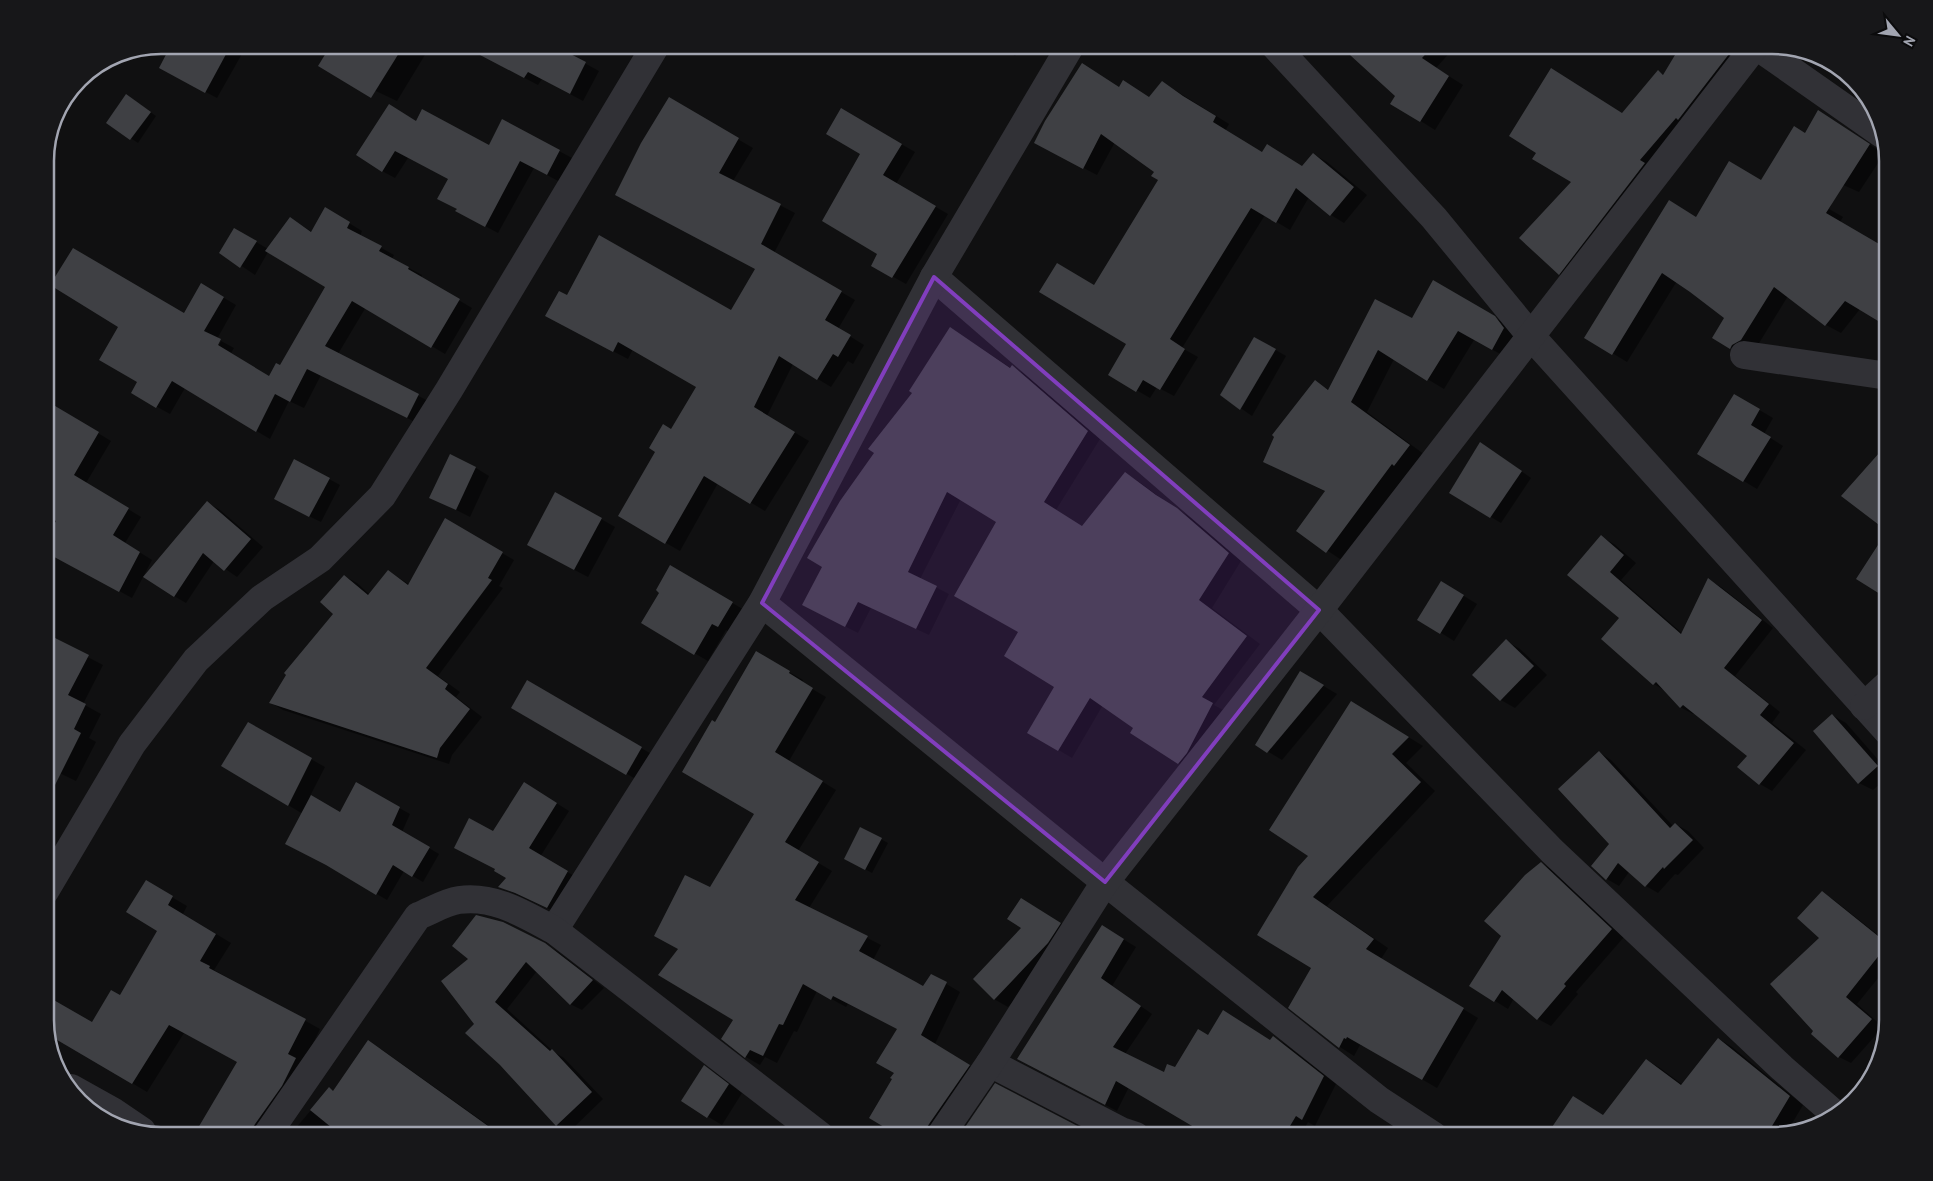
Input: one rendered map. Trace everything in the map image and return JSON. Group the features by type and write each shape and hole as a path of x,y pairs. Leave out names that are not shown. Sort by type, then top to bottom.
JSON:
{"street":[{"path":"54,876 132,744 196,660 262,598 320,559 382,496 454,382 651,54"},
{"path":"554,930 762,603 934,276 1066,54"},
{"path":"1282,54 1434,218 1531,336 1879,722"},
{"path":"946,1127 990,1063 1105,882 1319,610 1748,54"},
{"path":"1768,54 1874,129"},
{"path":"934,276 1319,610 1552,851 1782,1068 1830,1110"},
{"path":"1744,355 1879,375"},
{"path":"762,603 1105,882 1379,1100 1420,1127"},
{"path":"1864,706 1879,692"},
{"path":"272,1127 418,916 457,900 485,899 517,910 554,930 809,1127"},
{"path":"990,1063 1113,1127"},
{"path":"85,1096 130,1123"}],"highlighted area":[{"path":"934,277 1319,610 1105,882 762,603"}],"building":[{"path":"166,54 226,54 205,93 159,68"},
{"path":"325,54 398,54 371,98 318,66"},
{"path":"478,54 570,54 586,62 570,94 528,72 524,78"},
{"path":"1349,54 1426,54 1422,58 1449,76 1420,122 1390,104 1395,96"},
{"path":"1676,54 1729,54 1678,120 1676,118 1640,160 1645,163 1559,275 1519,238 1571,182 1532,159 1536,153 1509,136 1551,68 1622,113 1658,70 1663,75"},
{"path":"1082,63 1119,87 1123,80 1149,97 1162,81 1216,116 1213,122 1262,152 1267,144 1302,166 1313,153 1354,187 1330,216 1296,188 1276,223 1251,208 1170,339 1185,349 1160,390 1143,380 1136,392 1108,375 1126,344 1039,292 1057,263 1094,285 1158,180 1151,176 1154,172 1101,134 1083,169 1034,143 1045,121"},
{"path":"126,94 151,112 130,140 106,123"},
{"path":"669,97 739,138 719,173 781,204 761,244 842,291 825,320 851,335 838,357 833,354 817,380 779,356 754,407 795,432 750,504 704,476 665,544 618,516 655,452 649,448 663,424 671,429 696,387 618,342 613,352 545,316 559,291 567,295 599,235 731,310 755,269 615,195 641,143"},
{"path":"389,104 416,121 422,109 489,145 502,119 560,150 547,175 520,161 485,227 437,199 448,179 395,151 382,172 356,155"},
{"path":"841,108 902,144 883,175 936,206 892,278 871,266 877,254 822,221 860,154 826,134"},
{"path":"1818,110 1870,144 1826,213 1879,244 1879,322 1845,301 1825,326 1774,287 1741,340 1732,345 1730,349 1712,338 1724,318 1662,273 1612,355 1584,338 1669,200 1696,217 1729,161 1761,180 1794,126 1805,133"},
{"path":"325,207 350,222 347,228 382,246 379,251 409,267 408,269 460,299 431,348 352,301 325,346 419,394 407,418 307,369 290,402 275,394 256,432 172,381 156,408 131,393 137,382 99,360 118,327 54,287 54,279 73,248 184,313 201,283 224,297 204,331 221,339 218,345 269,376 276,363 280,365 325,287 265,251 290,217 311,232"},
{"path":"234,228 257,241 240,268 219,253"},
{"path":"1433,280 1495,316 1504,328 1492,350 1458,331 1427,381 1378,350 1351,402 1410,445 1394,466 1392,464 1326,553 1296,531 1325,491 1263,462 1274,437 1272,435 1315,380 1328,390 1375,299 1412,318"},
{"path":"950,327 1010,368 1012,365 1088,431 1044,502 1082,526 1125,472 1177,508 1229,553 1199,600 1247,636 1202,697 1213,703 1187,753 1178,764 1130,733 1133,728 1090,698 1058,751 1027,733 1054,687 1004,656 1018,632 954,596 996,522 947,492 908,572 937,586 916,629 858,602 845,627 802,605 822,567 807,558 840,501 874,453 868,449 912,393 909,391"},
{"path":"1254,337 1276,349 1240,410 1220,395"},
{"path":"1734,394 1760,409 1751,425 1771,437 1743,482 1697,454"},
{"path":"54,405 99,432 74,475 129,508 113,535 140,552 119,592 54,557 54,525 56,521 54,520"},
{"path":"1480,442 1522,471 1490,518 1449,493"},
{"path":"1879,453 1879,525 1841,496"},
{"path":"450,454 476,467 456,510 429,498"},
{"path":"294,459 330,478 309,517 274,499"},
{"path":"555,492 602,518 574,570 527,545"},
{"path":"207,501 251,539 224,571 203,553 174,597 143,577"},
{"path":"445,518 503,552 488,578 492,580 426,668 448,684 445,689 470,709 440,748 437,758 269,703 286,675 284,673 333,614 320,602 344,575 368,595 388,570 408,585"},
{"path":"1601,535 1624,555 1610,572 1681,634 1708,578 1762,620 1724,668 1769,704 1760,715 1794,743 1759,785 1737,767 1747,756 1683,705 1680,708 1656,682 1653,685 1601,639 1619,618 1567,575"},
{"path":"1879,543 1879,593 1856,579"},
{"path":"670,565 733,602 718,627 712,624 694,655 641,623 659,593 656,590"},
{"path":"1441,581 1464,595 1440,634 1417,620"},
{"path":"54,638 89,655 68,695 86,704 74,729 81,733 54,787"},
{"path":"1506,639 1534,666 1500,701 1472,675"},
{"path":"756,651 790,671 789,673 813,688 775,752 823,781 785,842 819,862 795,900 868,936 859,951 923,986 931,974 947,982 921,1035 970,1065 927,1127 884,1127 869,1118 894,1073 876,1063 897,1029 833,996 831,1000 803,984 783,1025 779,1024 763,1056 750,1050 745,1058 721,1039 733,1020 658,975 678,949 654,936 685,875 710,887 754,814 682,772 712,720 715,722"},
{"path":"1300,671 1324,685 1267,753 1255,745"},
{"path":"527,680 642,747 626,775 511,708"},
{"path":"1351,701 1409,737 1392,754 1421,782 1313,897 1374,939 1366,949 1464,1008 1422,1080 1347,1037 1346,1039 1344,1038 1339,1048 1288,1008 1311,968 1257,935 1298,867 1308,856 1269,830"},
{"path":"1832,714 1878,766 1858,784 1813,731"},
{"path":"248,722 312,758 288,806 221,766"},
{"path":"1599,751 1670,828 1675,823 1693,840 1664,869 1663,867 1645,887 1618,863 1606,880 1591,866 1609,844 1558,789"},
{"path":"356,782 400,807 392,825 430,847 412,877 393,865 376,895 326,865 285,844 311,795 340,812"},
{"path":"524,782 557,803 529,848 568,871 547,908 498,887 506,878 494,871 495,869 454,848 469,818 493,831"},
{"path":"860,827 882,838 865,870 844,859"},
{"path":"1541,862 1612,929 1564,984 1566,986 1537,1020 1502,990 1494,1002 1469,986 1501,936 1484,921 1525,875"},
{"path":"146,880 173,896 168,905 216,934 200,961 210,966 209,968 306,1019 288,1054 296,1058 282,1086 253,1127 199,1127 237,1062 169,1025 132,1084 56,1039 54,1000 92,1022 111,990 120,995 157,931 126,912"},
{"path":"1822,891 1879,937 1879,955 1846,997 1872,1019 1838,1058 1811,1034 1813,1031 1770,984 1819,938 1797,918"},
{"path":"1021,898 1061,923 1048,943 994,1000 973,979 1021,928 1007,919"},
{"path":"476,915 503,922 545,943 593,980 570,1005 526,962 495,1002 550,1051 552,1049 592,1092 556,1126 500,1065 465,1033 474,1024 441,981 468,959 452,946"},
{"path":"1102,925 1124,939 1101,978 1141,1006 1113,1047 1164,1072 1167,1064 1175,1067 1198,1029 1208,1035 1223,1010 1270,1040 1273,1036 1324,1076 1302,1120 1296,1116 1289,1127 1194,1127 1116,1081 1105,1105 1017,1059"},
{"path":"1718,1038 1790,1096 1771,1127 1552,1127 1573,1096 1603,1115 1646,1059 1681,1085"},
{"path":"368,1040 489,1127 331,1127 310,1110 329,1087 333,1091"},
{"path":"704,1065 729,1084 707,1118 681,1101"},
{"path":"995,1083 1079,1127 965,1127"}]}
